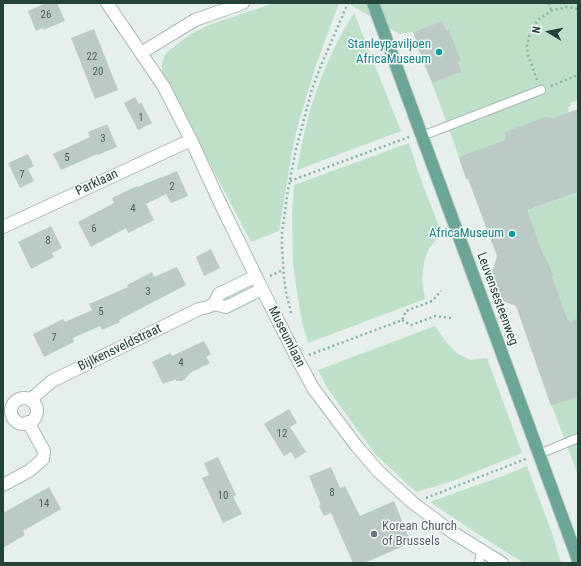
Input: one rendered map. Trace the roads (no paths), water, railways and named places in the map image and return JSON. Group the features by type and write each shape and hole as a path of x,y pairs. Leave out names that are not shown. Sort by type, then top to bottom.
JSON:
{"main road":[{"name":"Leuvensesteenweg","path":"373,3 578,560"}],"street":[{"name":"Museumlaan","path":"107,3 164,87 262,289 313,388 355,444 378,471 413,503 452,532 480,557 502,563"},
{"path":"141,53 196,20 243,3"},
{"name":"Parklaan","path":"3,227 191,140"},
{"name":"Bijlkensveldstraat","path":"28,422 19,423 12,416 11,407 17,400 26,398 30,400 52,381 199,309 214,304 220,294 256,276"},
{"name":"Bijlkensveldstraat","path":"214,304 226,307 262,289"},
{"path":"3,485 29,470 43,459 44,451 28,422 32,420 36,412 34,403 30,400"}],"lane":[{"path":"421,134 541,90"},
{"path":"539,454 578,438"}],"place":[{"name":"Stanleypaviljoen AfricaMuseum","path":"439,52"},
{"name":"AfricaMuseum","path":"512,234"},
{"name":"Korean Church of Brussels","path":"374,534"}]}
